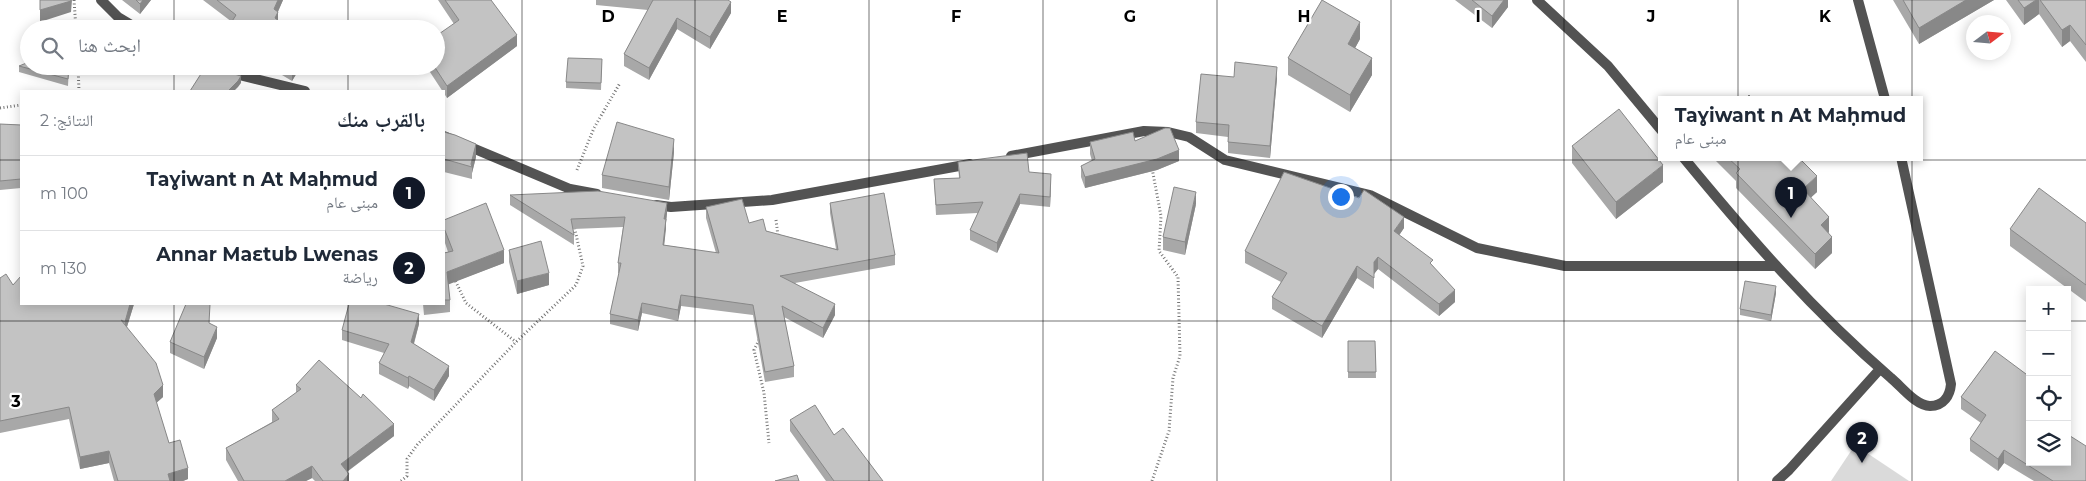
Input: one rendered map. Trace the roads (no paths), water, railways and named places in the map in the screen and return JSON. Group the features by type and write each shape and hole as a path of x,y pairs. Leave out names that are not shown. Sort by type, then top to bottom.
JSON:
{"street":[{"path":"100,0 123,20"},
{"path":"1537,0 1608,66 1658,126"},
{"path":"1858,0 1884,96"},
{"path":"240,75 301,90"},
{"path":"997,158 1144,131 1168,132 1189,137 1225,160 1370,195 1477,248 1565,266 1775,266"},
{"path":"445,136 570,189 606,196"},
{"path":"1686,161 1775,266 1880,369 1916,400 1929,406 1942,403 1950,393 1951,384 1901,161"},
{"path":"643,202 671,207 772,200 978,162"},
{"path":"1777,481 1880,369"}],"place":[{"name":"Taɣiwant n At Maḥmud","path":"1791,218"},
{"name":"Annar Maɛtub Lwenas","path":"1862,463"}]}
